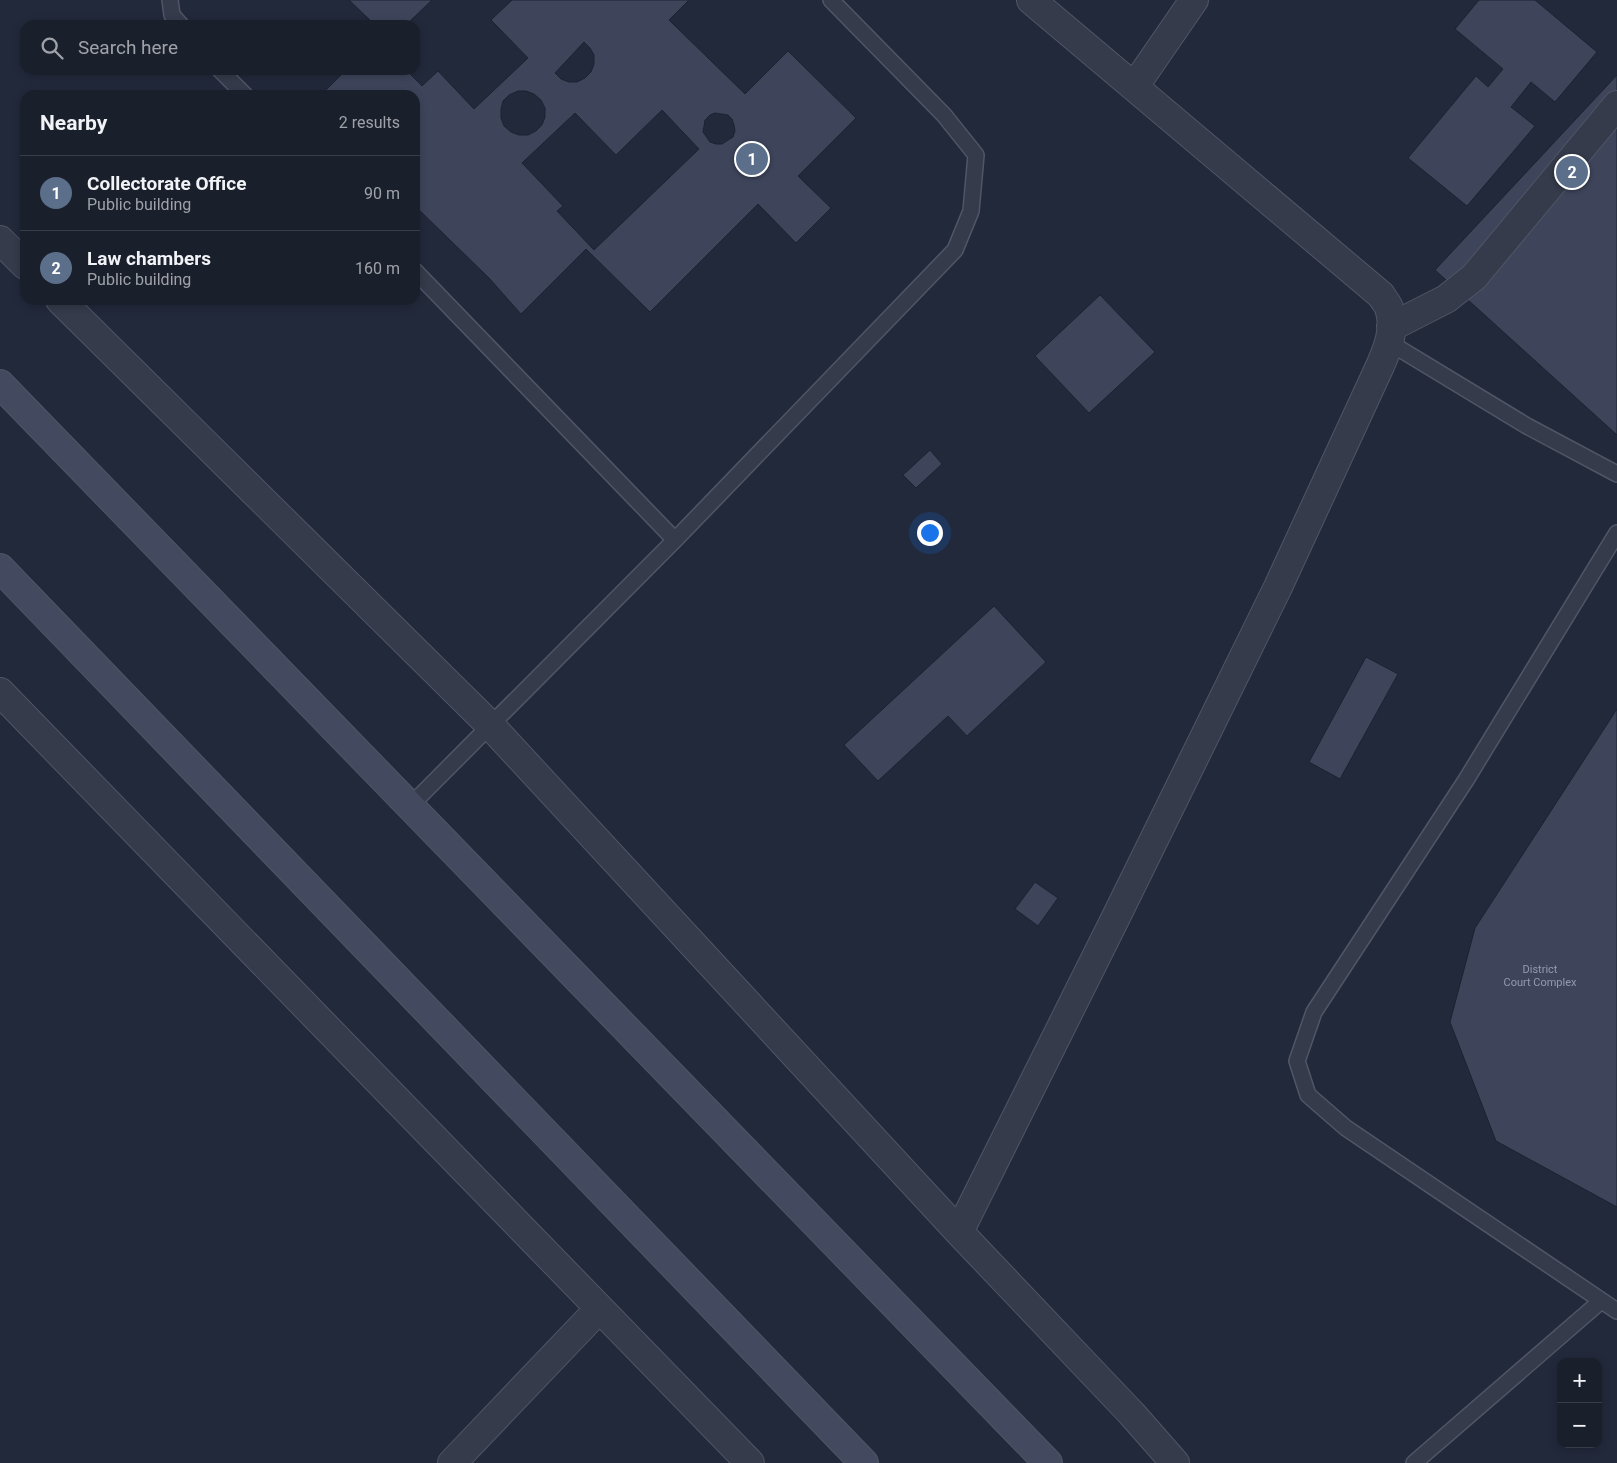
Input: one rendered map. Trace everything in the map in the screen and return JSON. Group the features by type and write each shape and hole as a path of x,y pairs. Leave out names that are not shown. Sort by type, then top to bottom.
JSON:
{"main road":[{"path":"0,384 1048,1463"},
{"path":"0,568 864,1463"}],"street":[{"path":"959,1232 1278,587 1391,335 1390,308 1381,295 1031,0"},
{"path":"1134,87 1194,0"},
{"path":"1391,335 1446,299 1474,277 1617,106"},
{"path":"0,240 20,260"},
{"path":"65,305 490,725 959,1232 1132,1414 1175,1463"},
{"path":"0,692 750,1463"},
{"path":"452,1463 599,1309"}],"lane":[{"path":"170,0 172,15 176,20"},
{"path":"410,806 675,540 955,250 971,211 976,155 944,115 831,0"},
{"path":"225,75 239,90"},
{"path":"420,276 675,540"},
{"path":"1391,335 1527,426 1617,474"},
{"path":"1617,533 1466,780 1314,1012 1298,1061 1308,1095 1346,1128 1617,1311"},
{"path":"1414,1463 1601,1301"}],"building":[{"path":"349,0 432,0 411,20 370,20"},
{"path":"512,0 689,0 669,20 745,94 788,51 856,118 798,176 831,208 796,243 758,204 650,312 586,249 521,314 489,278 420,211 420,90 326,90 341,75 411,75 422,86 438,71 474,109 528,58 491,20","holes":["584,42 594,55 594,64 591,72 577,82 561,79 555,73","518,91 534,94 541,100 545,108 545,117 542,125 528,135 519,135 511,132 504,126 501,118 503,101 509,95","662,110 699,149 594,250 557,211 563,206 522,163 575,113 616,155","715,113 728,115 734,125 733,137 722,144 710,142 703,132 705,120"]},
{"path":"1479,0 1535,0 1597,52 1555,102 1531,82 1511,107 1535,126 1467,206 1408,158 1476,76 1488,87 1503,69 1455,29"},
{"path":"1617,75 1617,435 1435,270"},
{"path":"1100,295 1155,352 1089,413 1035,356"},
{"path":"930,450 942,464 916,488 903,475"},
{"path":"994,606 1046,662 967,736 948,716 878,781 844,745"},
{"path":"1366,657 1398,674 1340,779 1309,762"},
{"path":"1617,709 1617,1207 1496,1141 1450,1022 1475,928"},
{"path":"1035,882 1058,898 1038,926 1015,909"}],"place":[{"name":"Collectorate Office","path":"752,159"},
{"name":"Law chambers","path":"1572,172"}]}
